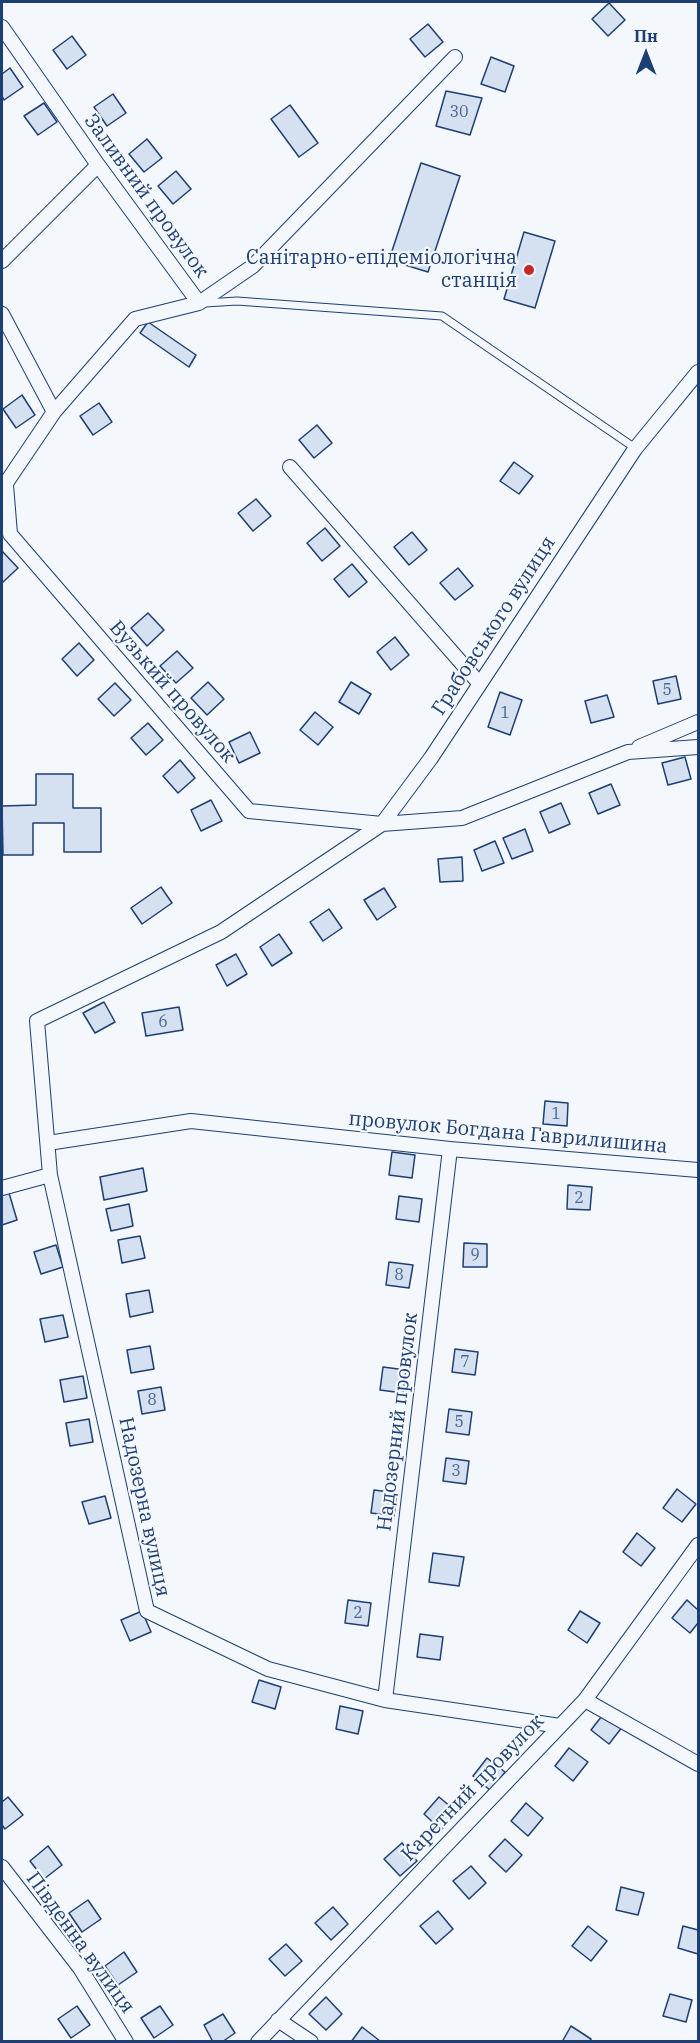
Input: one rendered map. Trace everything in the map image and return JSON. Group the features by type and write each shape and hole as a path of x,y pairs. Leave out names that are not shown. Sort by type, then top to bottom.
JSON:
{"street":[{"name":"Заливний провулок","path":"2,27 98,165 199,303 254,266 455,57"},
{"path":"2,261 98,165"},
{"path":"4,487 54,412 135,320 199,303"},
{"path":"2,314 54,412"},
{"name":"Грабовського вулиця","path":"382,824 430,758 635,449 699,372"},
{"path":"290,467 479,684"},
{"name":"Вузький провулок","path":"4,487 6,534 249,811 382,824 462,818 699,722"},
{"path":"628,752 699,747"},
{"name":"Надозерна вулиця","path":"382,824 221,932 37,1021 51,1174 147,1611 268,1669 385,1700 560,1726"},
{"name":"провулок Богдана Гаврилишина","path":"48,1143 191,1121 450,1149 699,1170"},
{"name":"Надозерний провулок","path":"385,1700 450,1149"},
{"path":"2,1188 51,1174"},
{"name":"Каретний провулок","path":"258,2042 585,1700 699,1545"},
{"path":"585,1700 699,1764"},
{"name":"Південна вулиця","path":"2,1867 80,1968 126,2042"},
{"path":"278,2020 311,2042"}],"lane":[{"path":"199,303 237,301 442,316 635,449"}],"building":[{"path":"609,3 625,20 608,36 592,19"},
{"path":"428,24 443,42 425,57 410,39"},
{"path":"72,36 86,55 67,69 53,50"},
{"path":"491,57 514,66 505,92 481,84"},
{"path":"10,68 23,87 4,100 2,74"},
{"path":"446,91 482,98 470,135 436,126"},
{"path":"113,94 126,113 107,126 94,107"},
{"path":"44,103 57,122 38,135 24,116"},
{"path":"290,105 318,143 299,157 271,119"},
{"path":"147,139 162,158 144,172 129,154"},
{"path":"421,163 460,176 428,272 389,260"},
{"path":"176,171 191,189 173,204 158,186"},
{"name":"Санітарно-епідеміологічна станція","path":"524,232 555,241 535,308 504,299"},
{"path":"148,322 196,355 189,367 140,333"},
{"path":"22,395 35,415 16,428 3,409"},
{"path":"99,403 112,422 93,435 80,416"},
{"path":"317,425 332,443 314,458 299,440"},
{"path":"514,462 533,476 519,494 500,481"},
{"path":"256,499 271,516 253,531 238,513"},
{"path":"325,528 340,546 322,561 307,543"},
{"path":"412,532 427,550 409,565 394,547"},
{"path":"2,551 18,568 2,583"},
{"path":"352,564 367,582 349,597 334,579"},
{"path":"458,568 473,586 455,600 440,583"},
{"path":"148,613 164,630 147,646 131,628"},
{"path":"395,637 409,655 391,670 377,652"},
{"path":"79,643 94,660 77,676 62,659"},
{"path":"177,651 193,668 176,683 160,666"},
{"path":"676,676 681,699 658,704 653,681"},
{"path":"208,682 224,699 207,715 191,698"},
{"path":"351,682 371,694 359,714 339,702"},
{"path":"115,683 131,700 114,716 98,699"},
{"path":"500,692 522,700 510,735 488,727"},
{"path":"607,695 614,717 591,723 585,701"},
{"path":"315,712 333,727 318,745 300,730"},
{"path":"148,723 163,740 146,755 131,738"},
{"path":"250,732 260,753 239,763 229,742"},
{"path":"685,757 691,779 668,785 662,763"},
{"path":"180,760 195,778 178,793 163,776"},
{"path":"36,774 73,774 73,808 101,808 101,852 64,852 64,823 33,823 33,855 3,855 2,806 36,805"},
{"path":"611,784 620,805 598,814 589,793"},
{"path":"211,800 222,821 201,831 191,810"},
{"path":"561,803 570,824 549,833 540,812"},
{"path":"525,829 533,851 512,859 503,838"},
{"path":"495,841 504,863 482,871 474,850"},
{"path":"462,857 463,881 440,882 438,859"},
{"path":"161,887 172,903 142,924 131,908"},
{"path":"384,888 396,907 377,920 364,900"},
{"path":"329,909 342,928 323,941 310,922"},
{"path":"279,934 292,953 272,966 260,947"},
{"path":"236,954 247,974 227,986 216,965"},
{"path":"104,1002 115,1022 95,1033 83,1013"},
{"path":"179,1007 183,1030 146,1036 142,1013"},
{"path":"545,1101 568,1103 567,1126 543,1124"},
{"path":"392,1152 415,1155 412,1178 389,1175"},
{"path":"143,1168 147,1191 104,1200 100,1177"},
{"path":"568,1185 592,1187 590,1210 567,1209"},
{"path":"9,1193 17,1220 2,1225 2,1195"},
{"path":"399,1196 422,1199 419,1222 396,1219"},
{"path":"129,1204 133,1226 111,1231 106,1209"},
{"path":"140,1236 145,1258 122,1263 118,1240"},
{"path":"464,1243 487,1244 487,1267 463,1267"},
{"path":"56,1245 63,1267 41,1274 34,1252"},
{"path":"389,1262 413,1265 409,1288 386,1285"},
{"path":"149,1290 153,1312 130,1317 126,1294"},
{"path":"63,1315 68,1337 45,1342 40,1319"},
{"path":"150,1346 154,1369 131,1373 127,1350"},
{"path":"455,1349 478,1352 475,1375 452,1372"},
{"path":"383,1367 406,1370 403,1393 380,1390"},
{"path":"83,1376 87,1398 64,1402 60,1380"},
{"path":"161,1387 165,1410 142,1414 138,1391"},
{"path":"449,1409 472,1412 469,1435 446,1432"},
{"path":"89,1419 93,1442 70,1446 66,1423"},
{"path":"446,1458 469,1461 466,1484 443,1481"},
{"path":"677,1489 696,1504 682,1522 663,1508"},
{"path":"374,1490 397,1493 394,1516 371,1513"},
{"path":"105,1496 111,1518 89,1524 82,1502"},
{"path":"637,1533 655,1548 641,1566 623,1552"},
{"path":"433,1553 464,1557 459,1586 429,1582"},
{"path":"348,1600 371,1603 368,1626 345,1623"},
{"path":"687,1600 698,1610 698,1623 690,1633 672,1618"},
{"path":"142,1611 151,1632 130,1641 121,1620"},
{"path":"580,1611 600,1623 587,1643 568,1630"},
{"path":"420,1634 443,1637 440,1660 417,1657"},
{"path":"259,1680 281,1687 275,1709 252,1702"},
{"path":"340,1706 363,1711 358,1734 336,1729"},
{"path":"605,1712 623,1726 609,1744 591,1730"},
{"path":"569,1748 588,1762 573,1781 555,1766"},
{"path":"487,1758 505,1772 491,1791 473,1776"},
{"path":"8,1797 23,1815 5,1829 2,1825 2,1802"},
{"path":"439,1797 457,1812 441,1830 424,1814"},
{"path":"526,1803 543,1818 528,1836 511,1821"},
{"path":"505,1839 522,1855 506,1872 489,1856"},
{"path":"402,1843 417,1861 400,1876 384,1859"},
{"path":"48,1846 62,1865 44,1879 30,1861"},
{"path":"471,1866 486,1883 469,1899 453,1881"},
{"path":"621,1887 644,1893 638,1915 616,1910"},
{"path":"88,1900 101,1919 82,1932 69,1913"},
{"path":"333,1907 348,1924 331,1940 315,1923"},
{"path":"438,1911 453,1929 436,1944 420,1926"},
{"path":"588,1926 607,1941 591,1961 572,1946"},
{"path":"683,1926 698,1930 698,1954 678,1948"},
{"path":"286,1944 302,1961 285,1976 269,1959"},
{"path":"124,1952 137,1972 118,1985 105,1966"},
{"path":"670,1994 692,2000 686,2022 663,2016"},
{"path":"326,1997 342,2014 326,2030 309,2014"},
{"path":"77,2006 90,2025 71,2038 58,2019"},
{"path":"160,2006 173,2025 154,2038 141,2018"},
{"path":"223,2014 235,2033 222,2042 213,2042 204,2025"},
{"path":"571,2026 591,2039 589,2042 562,2042"},
{"path":"362,2027 380,2041 380,2042 351,2042"}],"place":[{"name":"Санітарно-епідеміологічна станція","path":"529,270"}]}
